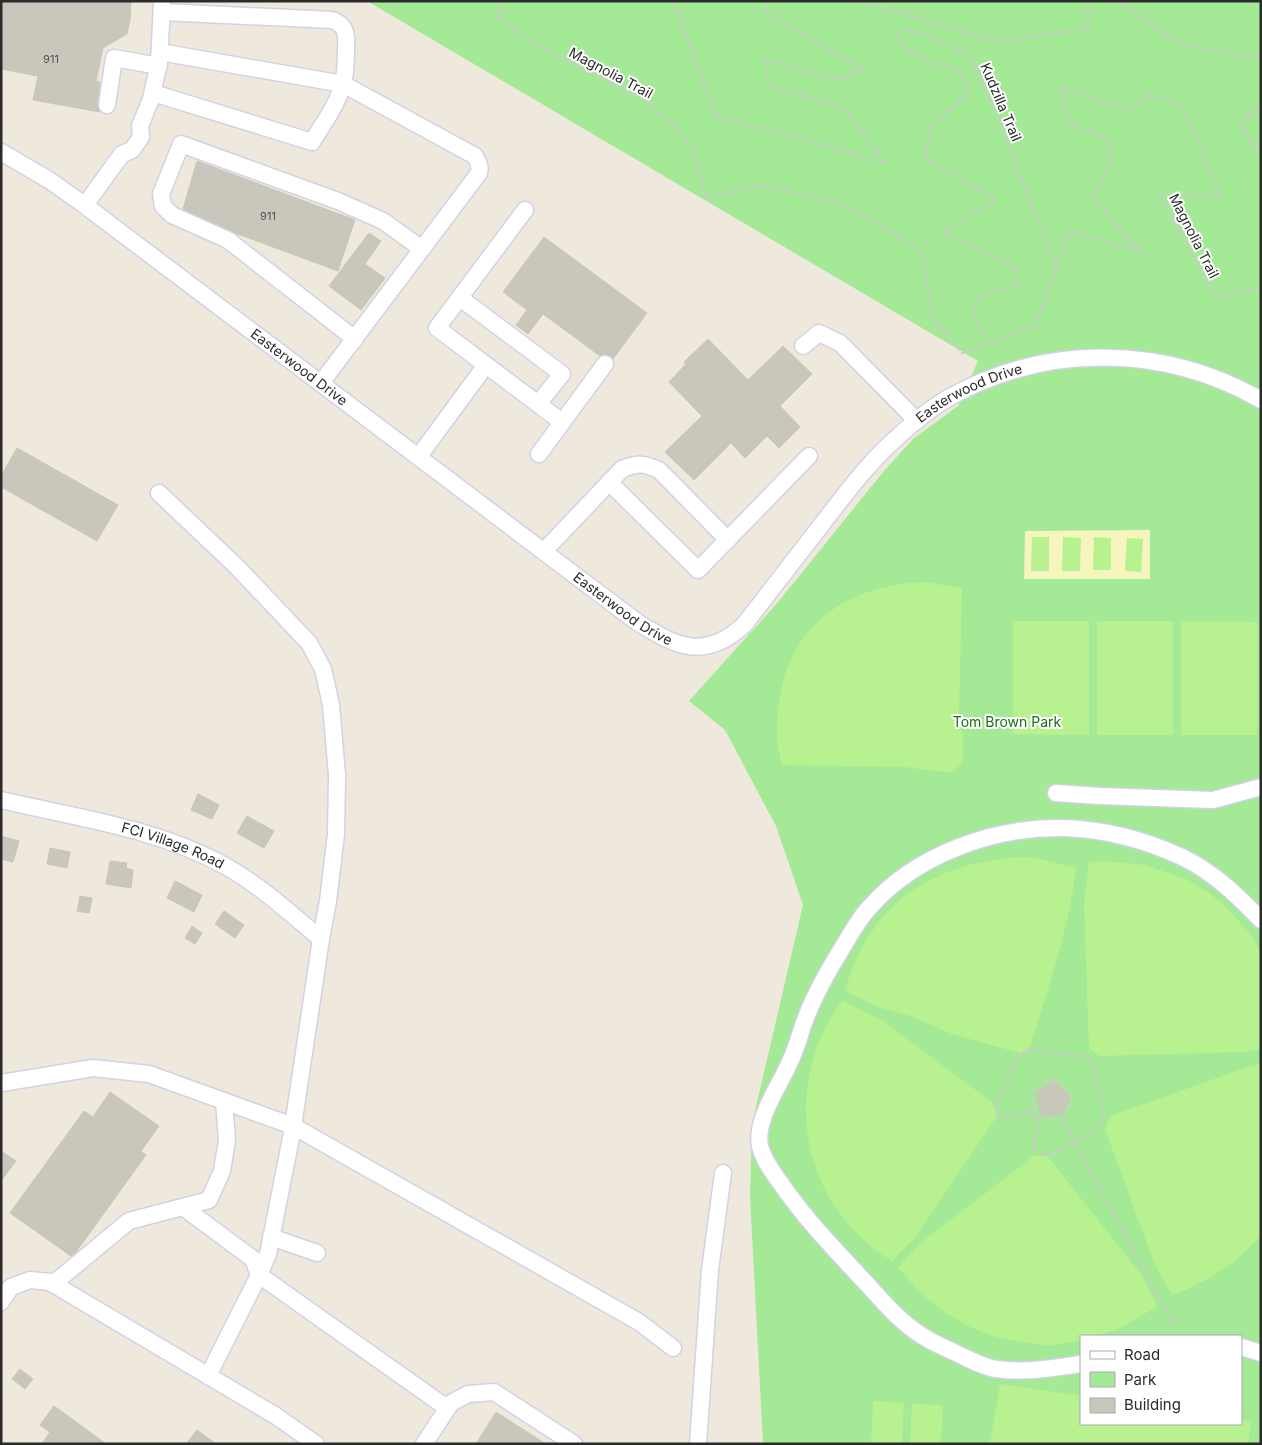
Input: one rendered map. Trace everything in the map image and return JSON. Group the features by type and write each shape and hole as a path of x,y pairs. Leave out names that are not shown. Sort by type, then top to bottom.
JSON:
{"street":[{"path":"85,205 122,154 122,145 131,132 140,126 148,111 159,59 162,6 332,20 338,22 343,27 347,35 343,84 334,106 312,142 153,93"},
{"path":"107,105 114,58 159,59 343,84 475,156 481,167 479,173 321,383"},
{"path":"355,339 228,240 172,215 163,206 161,194 181,144 338,201 383,221 422,250"},
{"name":"Easterwood Drive","path":"1,152 85,205 637,622 676,644 703,646 720,642 744,625 867,468 891,443 917,422 948,398 972,386 1000,375 1056,362 1098,357 1153,362 1185,368 1227,383 1261,400"},
{"path":"526,210 437,328 562,422"},
{"path":"460,298 562,374 538,404"},
{"path":"803,346 819,333 840,343 917,422"},
{"path":"539,454 605,364"},
{"path":"418,456 486,365"},
{"path":"609,482 698,570 809,456"},
{"path":"544,551 622,469 636,464 647,465 659,470 728,540"},
{"path":"159,493 236,566 309,642 324,669 331,705 337,775 336,834 328,901 320,939 293,1126 268,1254 208,1376"},
{"path":"1056,793 1213,800 1261,787"},
{"name":"FCI Village Road","path":"1,800 62,812 149,834 196,852 228,868 257,887 320,939"},
{"path":"1080,1364 1035,1369 996,1369 978,1364 923,1337 896,1315 799,1210 768,1165 760,1146 760,1129 764,1116 791,1062 806,1016 822,981 859,920 889,888 920,866 947,852 974,842 1005,834 1042,829 1062,828 1129,838 1183,858 1208,872 1226,885 1261,920"},
{"path":"1,1083 93,1068 148,1074 293,1126 638,1322 673,1348"},
{"path":"53,1284 129,1221 209,1200 222,1171 227,1140 224,1101"},
{"path":"698,1444 710,1270 723,1173"},
{"path":"183,1206 253,1259 259,1275 447,1408"},
{"path":"271,1237 317,1253"},
{"path":"1,1302 11,1287 30,1280 50,1282 276,1416 316,1444"},
{"path":"1242,1347 1261,1352"},
{"path":"424,1444 451,1403 468,1394 494,1392 574,1444"}],"path":[{"name":"Magnolia Trail","path":"500,1 500,19 537,46 649,102 693,146 706,198 762,185 844,205 921,250 934,321 962,353 1036,326 1069,231 1141,252 1092,196 1111,164 1110,140 1070,123 1060,87 1128,110 1151,94 1182,105 1220,195 1159,195 1215,296 1261,289"},
{"path":"674,1 716,117 783,133 885,164 847,109 768,85 767,60 837,80 863,70 766,12 766,1"},
{"path":"861,1 998,42 1088,28 1088,1"},
{"path":"1118,1 1181,45 1261,59"},
{"name":"Kudzilla Trail","path":"989,343 973,318 980,296 1017,285 1015,266 943,234 996,198 925,159 931,127 969,92 961,73 913,54 895,37 908,29 947,44 971,57 992,104 1056,267"},
{"path":"1261,106 1239,123 1261,157"},
{"path":"1034,1111 999,1118 996,1103 1020,1055 1032,1049 1084,1056 1094,1066 1104,1117 1098,1128 1050,1155 1033,1150 1039,1118"},
{"path":"1054,1079 1073,1096 1062,1120 1035,1117 1030,1090 1054,1079"},
{"path":"1062,1120 1172,1321 1178,1318"}],"green space":[{"name":"Tom Brown Park","path":"367,1 1261,1 1261,1444 763,1444 750,1196 752,1124 803,905 776,826 725,730 689,701 779,601 884,471 914,438 958,406 978,361"},
{"path":"1032,537 1049,537 1049,571 1031,571"},
{"path":"1063,537 1081,538 1080,571 1062,571"},
{"path":"1094,537 1111,538 1111,570 1093,570"},
{"path":"1127,538 1143,539 1141,572 1125,571"},
{"path":"924,582 962,588 959,715 963,736 963,763 952,772 905,767 782,765 778,749 777,731 780,697 787,670 797,647 812,628 829,612 850,600 872,591 897,585"},
{"path":"1013,621 1089,621 1089,735 1013,734"},
{"path":"1097,621 1173,621 1173,735 1097,735"},
{"path":"1181,621 1257,622 1257,735 1181,735"},
{"path":"1027,857 1076,868 1063,936 1030,1047 1020,1053 952,1034 910,1016 878,1007 845,991 856,960 871,933 890,910 911,891 936,877 964,867 994,860"},
{"path":"1107,861 1145,865 1186,879 1208,892 1223,904 1249,932 1261,952 1261,1049 1245,1052 1099,1056 1089,1048 1084,903 1089,862"},
{"path":"842,1001 880,1019 992,1102 997,1116 915,1238 892,1261 861,1237 837,1209 819,1177 809,1142 806,1106 810,1069 822,1034"},
{"path":"1261,1064 1261,1235 1242,1255 1221,1271 1172,1295 1154,1263 1105,1129 1110,1116"},
{"path":"1035,1155 1048,1157 1141,1274 1157,1305 1119,1328 1102,1334 1080,1335 1080,1340 1050,1345 1001,1338 984,1333 951,1316 923,1294 898,1267 923,1241"},
{"path":"1000,1384 1080,1396 1080,1425 1242,1425 1242,1420 1251,1422 1248,1444 990,1444"},
{"path":"873,1401 904,1403 902,1444 871,1444"},
{"path":"912,1404 943,1405 941,1444 910,1444"}],"sand":[{"path":"1150,530 1150,579 1024,579 1025,531"}],"building":[{"path":"1,1 131,1 127,34 103,48 96,81 100,82 97,104 100,112 33,100 38,76 1,69"},
{"path":"197,161 355,220 338,271 235,233 183,209"},
{"path":"369,233 381,241 365,264 385,278 361,310 329,286"},
{"path":"544,237 647,313 613,359 607,354 600,356 543,314 528,334 516,325 527,310 503,292"},
{"path":"708,339 748,380 783,346 812,374 780,406 800,427 779,448 767,436 745,458 731,443 694,480 665,452 702,416 669,382 686,364 684,362"},
{"path":"17,448 118,505 97,541 1,487 1,476"},
{"path":"198,794 219,805 212,819 191,810"},
{"path":"247,816 274,831 264,848 237,833"},
{"path":"1,836 19,841 13,862 1,859"},
{"path":"50,848 70,852 67,868 47,864"},
{"path":"110,861 127,863 126,868 133,870 131,888 106,884"},
{"path":"175,881 202,895 194,912 167,898"},
{"path":"80,896 92,898 89,913 77,911"},
{"path":"224,911 244,925 235,938 215,924"},
{"path":"192,926 202,933 195,944 185,938"},
{"path":"1055,1082 1070,1097 1061,1116 1040,1114 1036,1092"},
{"path":"110,1092 159,1126 141,1151 146,1155 76,1252 71,1256 10,1213 84,1111 93,1117"},
{"path":"1,1151 16,1161 1,1181"},
{"path":"20,1369 33,1379 25,1389 12,1379"},
{"path":"54,1406 106,1444 42,1444 50,1432 40,1425"},
{"path":"496,1412 546,1444 476,1444"},
{"path":"197,1430 216,1444 186,1444"}]}
